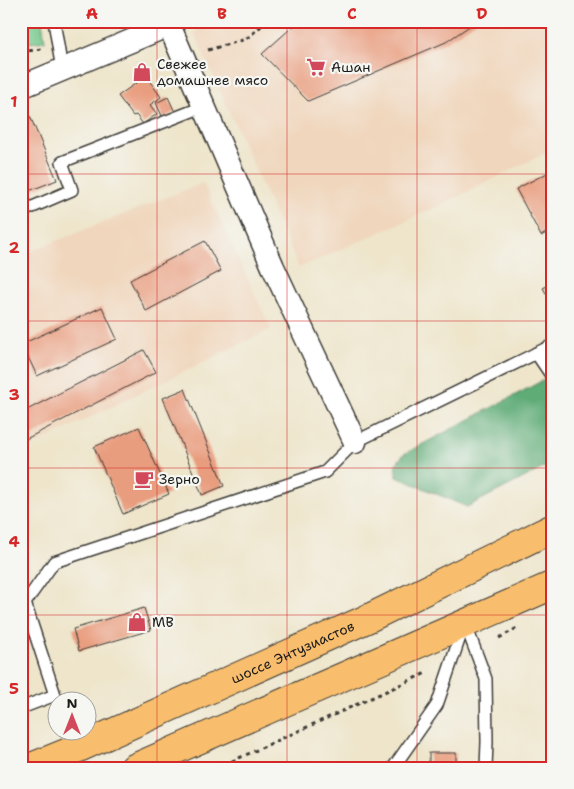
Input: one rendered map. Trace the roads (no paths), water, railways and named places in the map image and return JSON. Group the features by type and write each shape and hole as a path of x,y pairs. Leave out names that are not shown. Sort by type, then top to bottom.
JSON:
{"highway":[{"name":"шоссе Энтузиастов","path":"29,768 90,743 369,618 553,528"},
{"path":"134,768 553,585"}],"street":[{"path":"21,87 170,22 273,267 355,442"}],"lane":[{"path":"54,21 62,70"},
{"path":"21,212 72,190 62,162 205,106"},
{"path":"21,708 55,695 25,603 54,562 325,472 355,442 553,345"},
{"path":"536,353 553,378"},
{"path":"393,768 437,705 465,623"},
{"path":"465,623 486,679 488,742 486,768"}],"place":[{"name":"Ашан","path":"316,67"},
{"name":"Свежее домашнее мясо","path":"142,72"},
{"name":"Зерно","path":"144,479"},
{"name":"MB","path":"137,622"}]}
